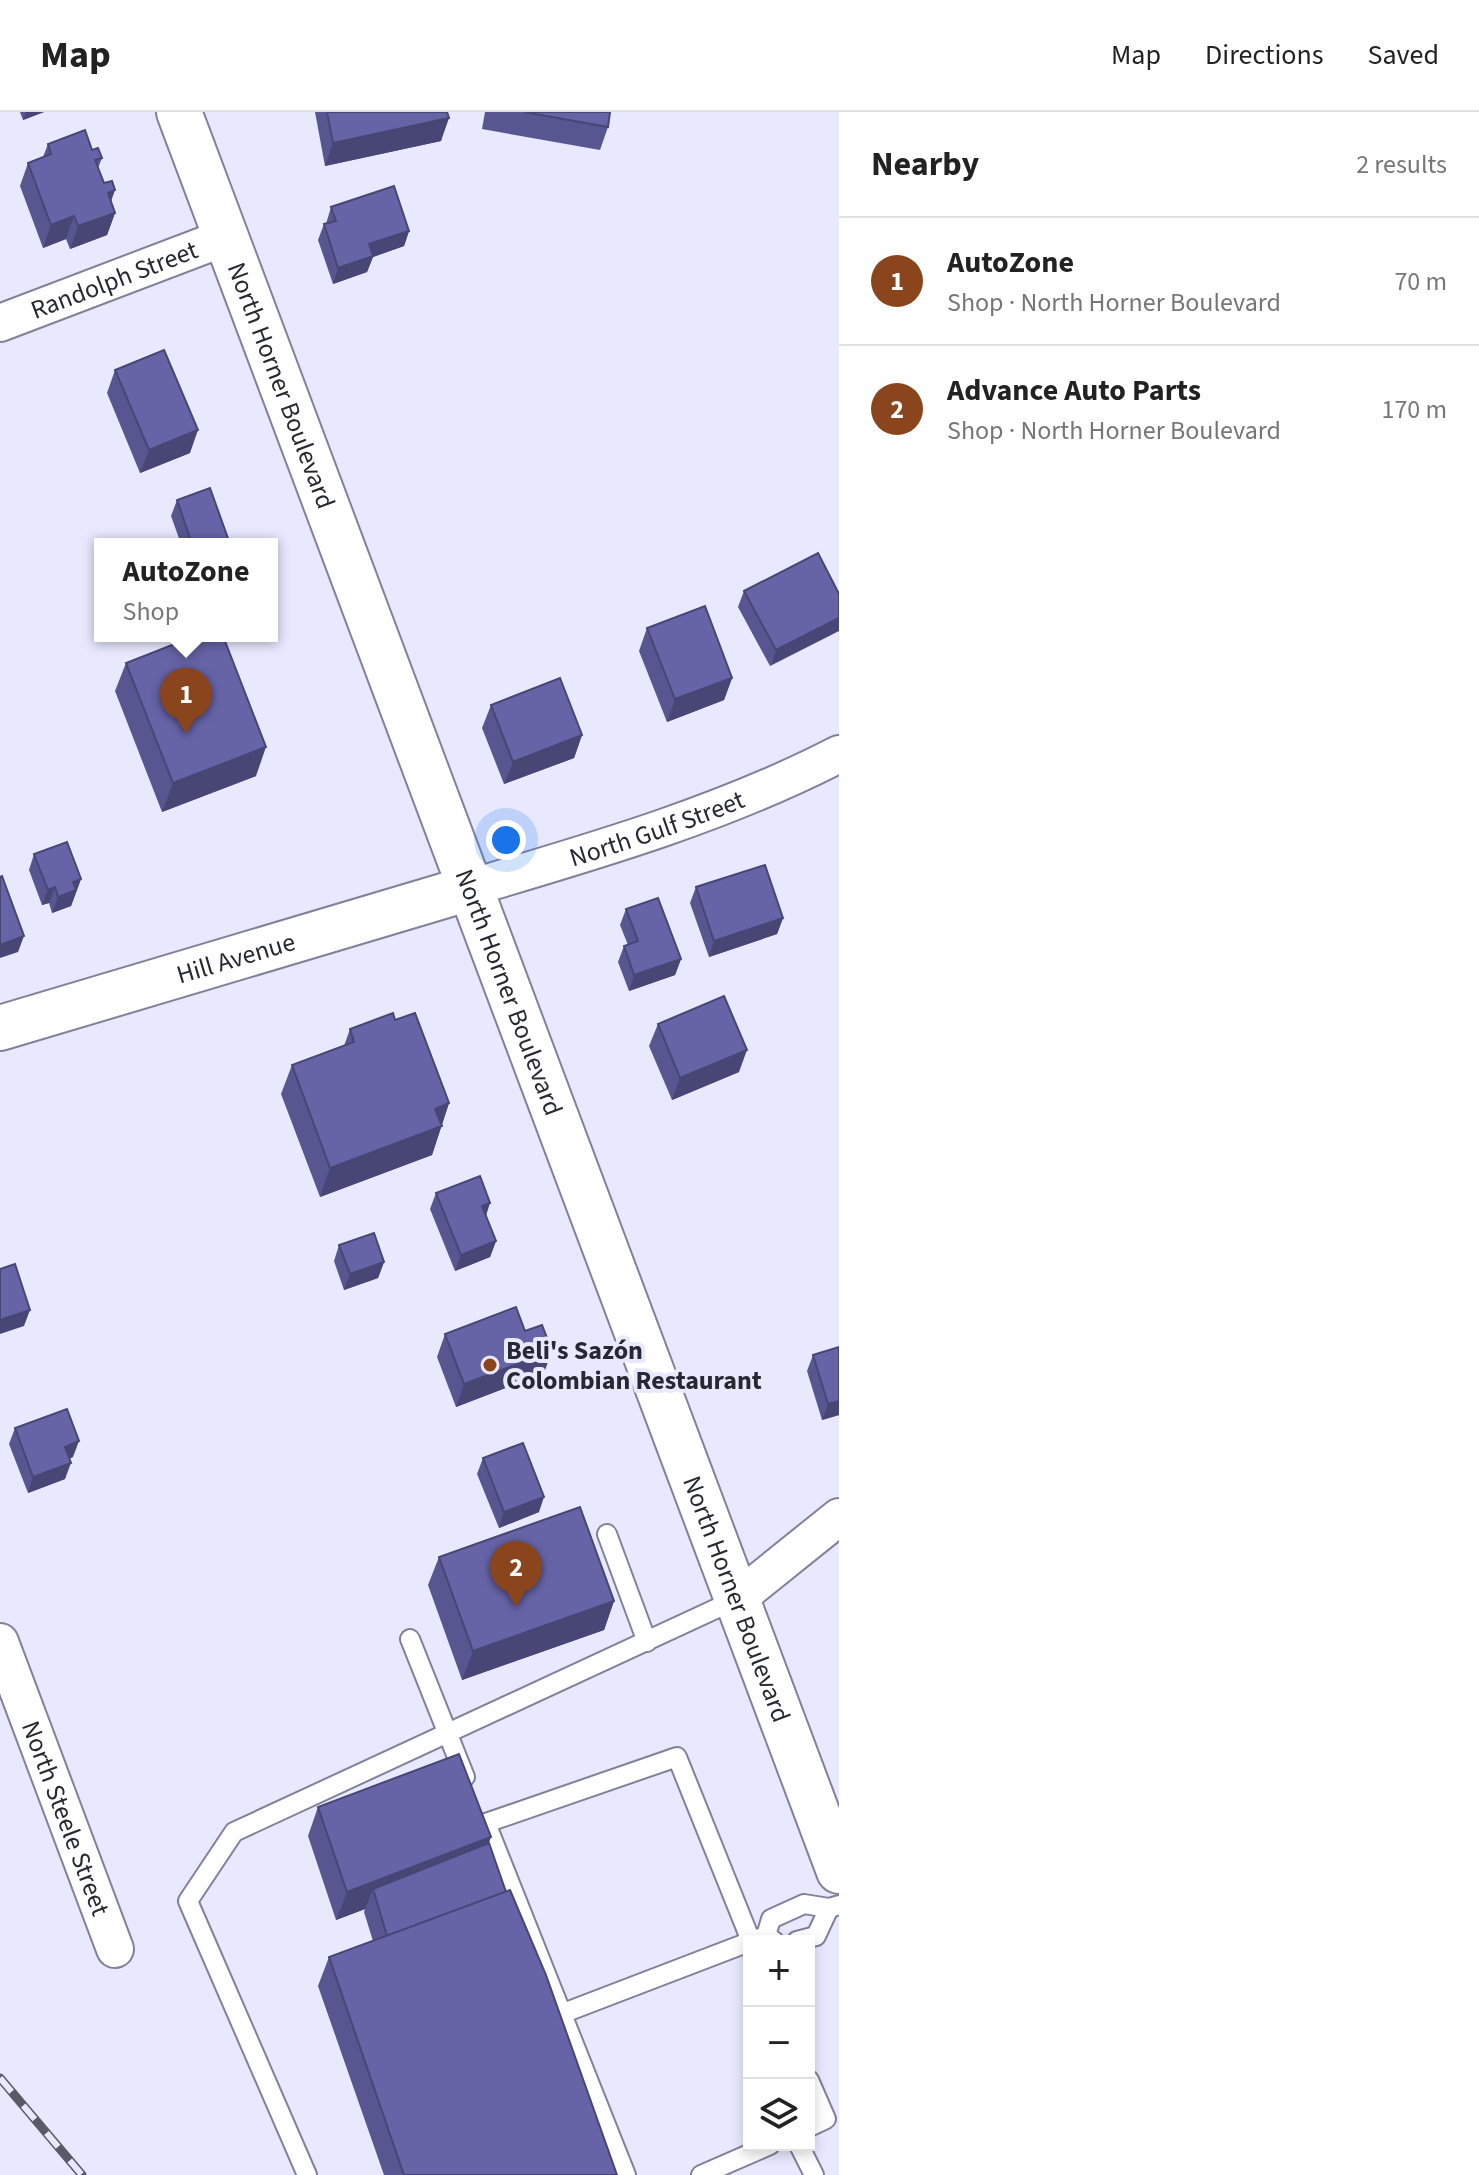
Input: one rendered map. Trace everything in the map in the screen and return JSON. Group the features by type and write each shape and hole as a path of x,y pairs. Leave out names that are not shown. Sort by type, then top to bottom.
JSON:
{"main road":[{"name":"North Horner Boulevard","path":"179,112 737,1599 836,1895"},
{"name":"Hill Avenue","path":"0,1028 470,888"}],"street":[{"name":"Randolph Street","path":"0,323 226,237"},
{"name":"North Gulf Street","path":"470,888 619,843 803,773 839,754"},
{"path":"737,1599 839,1517"},
{"name":"North Steele Street","path":"0,1642 115,1949"}],"lane":[{"path":"607,1534 647,1642"},
{"path":"307,2175 188,1901 234,1832 737,1599"},
{"path":"410,1639 626,2175"},
{"path":"480,1811 677,1757 749,1935"},
{"path":"765,1935 771,1919 804,1904 836,1895"},
{"path":"815,1936 836,1895"},
{"path":"561,2014 743,1947"},
{"path":"815,2094 826,2119 815,2124"},
{"path":"701,2175 756,2151"},
{"path":"802,2151 814,2175"}],"building":[{"path":"327,112 447,112 449,118 333,143"},
{"path":"524,112 610,112 608,127"},
{"path":"85,130 92,150 98,148 102,158 95,160 104,183 112,181 115,190 108,193 115,213 78,226 74,216 51,225 28,163 51,154 48,144"},
{"path":"394,186 409,231 369,244 373,256 338,268 324,224 336,221 331,207"},
{"path":"164,350 198,430 149,450 115,370"},
{"path":"210,488 228,538 190,538 177,500"},
{"path":"818,553 839,594 839,618 776,650 744,591"},
{"path":"705,606 732,678 675,699 647,628"},
{"path":"180,642 225,642 266,747 173,783 126,663"},
{"path":"560,678 582,735 513,762 491,705"},
{"path":"67,842 81,879 73,882 76,890 58,897 55,887 48,890 34,854"},
{"path":"765,865 783,918 714,941 696,887"},
{"path":"0,877 24,936 0,945"},
{"path":"658,898 681,959 634,975 624,946 638,941 626,909"},
{"path":"724,996 747,1050 680,1078 658,1024"},
{"path":"393,1013 395,1020 415,1013 449,1103 435,1109 442,1126 330,1168 292,1065 354,1042 350,1029"},
{"path":"480,1176 490,1203 482,1206 496,1241 461,1255 436,1193"},
{"path":"374,1233 384,1262 350,1274 339,1245"},
{"path":"15,1264 30,1310 0,1320 0,1269"},
{"path":"516,1307 525,1331 542,1325 552,1351 464,1384 445,1334"},
{"path":"839,1347 839,1401 828,1404 813,1355"},
{"path":"67,1409 79,1441 65,1447 71,1463 33,1477 15,1428"},
{"path":"523,1443 544,1497 504,1512 483,1458"},
{"path":"580,1507 614,1601 473,1651 439,1557"},
{"path":"459,1754 491,1837 347,1892 318,1807"},
{"path":"489,1843 506,1892 387,1936 373,1889"},
{"path":"510,1890 546,1975 617,2175 404,2175 329,1957"}],"railway":[{"path":"0,2078 82,2175"}],"place":[{"name":"AutoZone","path":"186,734"},
{"name":"Beli's Sazón Colombian Restaurant","path":"490,1365"},
{"name":"Advance Auto Parts","path":"516,1607"}]}
